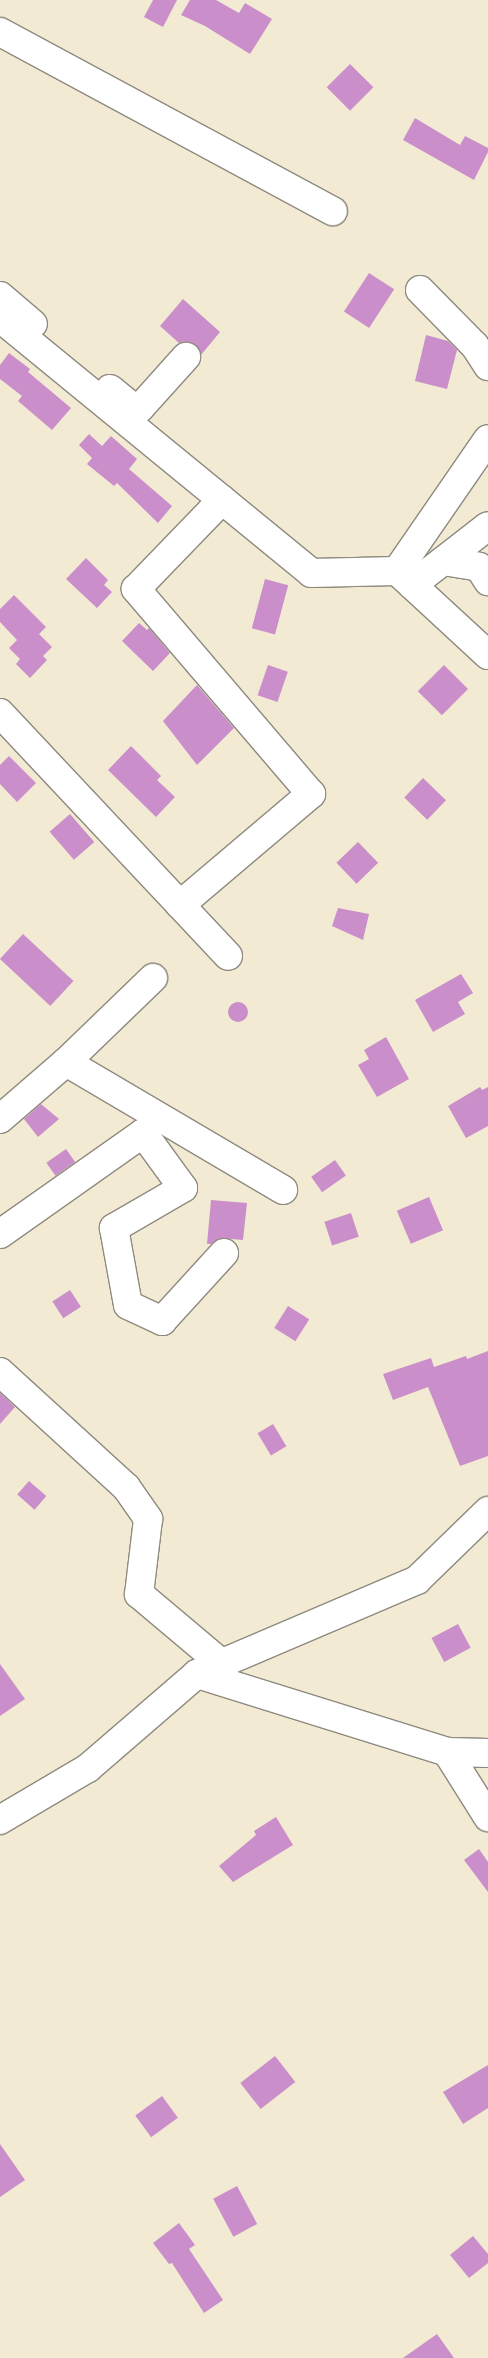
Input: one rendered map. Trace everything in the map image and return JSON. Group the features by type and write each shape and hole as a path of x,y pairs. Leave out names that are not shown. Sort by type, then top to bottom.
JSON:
{"street":[{"path":"0,32 333,211"},
{"path":"420,290 475,346 488,366"},
{"path":"0,296 132,407 140,408 186,357"},
{"path":"0,318 311,573 405,578 443,561 488,526"},
{"path":"405,578 488,439"},
{"path":"180,905 311,794 136,589 222,500"},
{"path":"443,561 479,566 488,582"},
{"path":"405,578 488,655"},
{"path":"0,713 228,956"},
{"path":"0,1119 66,1062 153,978"},
{"path":"66,1062 283,1190"},
{"path":"0,1234 143,1133 183,1188 114,1228 128,1305 162,1320 224,1253"},
{"path":"0,1372 126,1487 148,1519 139,1594 222,1664"},
{"path":"0,1820 88,1768 197,1674 417,1580 488,1511"},
{"path":"197,1674 447,1752 488,1753"},
{"path":"447,1752 488,1818"}],"building":[{"path":"153,0 177,0 163,27 144,17"},
{"path":"190,0 216,0 239,13 245,3 272,19 250,54 205,26 181,15"},
{"path":"350,64 373,87 350,111 327,87"},
{"path":"415,118 460,145 465,136 488,148 488,152 474,180 403,140"},
{"path":"369,273 394,289 369,328 344,312"},
{"path":"183,299 220,332 201,355 196,345 189,342 179,343 160,326"},
{"path":"426,335 448,341 457,350 447,389 415,381"},
{"path":"9,353 30,369 28,372 71,408 52,430 18,401 22,396 0,379 0,365"},
{"path":"89,434 102,446 111,436 137,459 129,469 172,506 158,523 117,483 114,486 87,464 92,458 79,445"},
{"path":"86,558 108,580 104,585 112,592 97,608 66,579"},
{"path":"265,579 288,585 275,634 252,628"},
{"path":"14,595 46,627 39,634 52,647 43,656 47,660 30,678 16,664 20,659 9,648 17,640 0,622 0,609"},
{"path":"139,623 147,630 149,628 170,653 153,671 122,641"},
{"path":"268,665 288,672 277,702 258,695"},
{"path":"444,665 468,689 442,715 418,691"},
{"path":"197,685 234,728 197,765 163,721"},
{"path":"131,746 161,776 157,780 175,797 156,817 108,770"},
{"path":"9,756 36,783 17,802 0,784 0,765"},
{"path":"423,778 446,800 427,820 404,797"},
{"path":"70,814 94,842 74,860 50,832"},
{"path":"358,842 378,863 357,884 336,863"},
{"path":"338,908 369,914 363,940 332,926"},
{"path":"23,934 73,981 50,1006 0,959"},
{"path":"461,974 473,993 458,1002 465,1014 433,1032 415,1000"},
{"path":"238,1002 245,1005 248,1012 245,1019 238,1022 231,1019 228,1012 231,1005"},
{"path":"386,1037 409,1079 377,1097 358,1065 369,1059 364,1050"},
{"path":"480,1087 482,1090 488,1087 488,1126 466,1138 448,1106"},
{"path":"41,1104 59,1119 38,1137 24,1119"},
{"path":"66,1149 75,1162 56,1176 46,1163"},
{"path":"335,1160 346,1176 322,1192 311,1177"},
{"path":"429,1197 443,1230 411,1244 397,1211"},
{"path":"211,1200 247,1203 243,1240 220,1238 211,1244 207,1244"},
{"path":"351,1213 359,1237 332,1245 324,1222"},
{"path":"70,1290 81,1307 63,1318 52,1301"},
{"path":"288,1306 309,1319 295,1341 274,1328"},
{"path":"488,1351 488,1456 460,1466 428,1387 393,1400 383,1374 431,1358 434,1367 466,1356 467,1359"},
{"path":"0,1393 15,1407 0,1424"},
{"path":"273,1424 286,1446 271,1456 258,1433"},
{"path":"29,1481 46,1496 35,1510 17,1495"},
{"path":"458,1624 471,1648 444,1662 432,1638"},
{"path":"0,1664 25,1699 0,1716"},
{"path":"276,1817 293,1845 233,1882 219,1866 256,1835 254,1831"},
{"path":"479,1849 488,1862 488,1892 464,1860"},
{"path":"275,2056 295,2082 261,2109 240,2083"},
{"path":"488,2065 488,2108 463,2124 443,2092"},
{"path":"162,2096 178,2118 151,2137 135,2115"},
{"path":"0,2144 25,2180 0,2197"},
{"path":"237,2186 257,2224 233,2237 213,2199"},
{"path":"179,2223 195,2245 189,2249 223,2300 204,2313 172,2263 169,2264 153,2243"},
{"path":"473,2236 488,2254 488,2263 469,2278 450,2255"},
{"path":"437,2334 454,2358 403,2358"}]}
